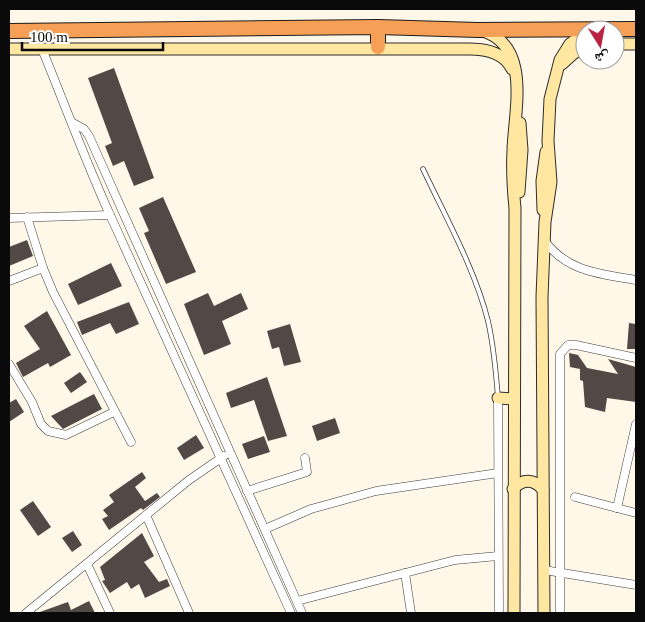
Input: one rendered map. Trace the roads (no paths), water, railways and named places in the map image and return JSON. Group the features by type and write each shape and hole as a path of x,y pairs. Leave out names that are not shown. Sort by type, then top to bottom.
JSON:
{"highway":[{"path":"378,27 378,47"},
{"path":"9,31 378,27 575,30"}],"main road":[{"path":"478,30 492,34 504,45 513,61 516,75 517,107 512,164 515,208 513,399 514,613"},
{"path":"544,613 544,240 551,182 548,141 550,100 556,71 570,44 575,41"},
{"path":"9,48 378,47 484,50 503,57 510,64 516,75"},
{"path":"556,71 575,52"},
{"path":"498,398 513,399"},
{"path":"513,489 523,482 529,481 544,490"}],"street":[{"path":"42,49 73,123 81,150 291,613"},
{"path":"73,123 84,129 88,136 302,613"},
{"path":"9,218 110,215"},
{"path":"27,217 43,268 130,442"},
{"path":"544,240 557,256 573,267 592,273 636,280"},
{"path":"9,281 43,268"},
{"path":"560,613 560,354 568,346 576,345 636,358"},
{"path":"9,364 12,376 32,402 41,424 48,431 66,435 114,412"},
{"path":"498,398 499,613"},
{"path":"617,508 636,424"},
{"path":"26,613 146,515 230,452"},
{"path":"247,492 306,472 305,458"},
{"path":"265,529 311,508 376,491 498,473"},
{"path":"574,497 636,513"},
{"path":"146,515 189,613"},
{"path":"297,601 454,560 498,556"},
{"path":"88,564 110,613"},
{"path":"544,570 636,585"},
{"path":"405,573 411,613"}],"lane":[{"path":"423,169 468,267 488,319 494,347 498,398"}]}
